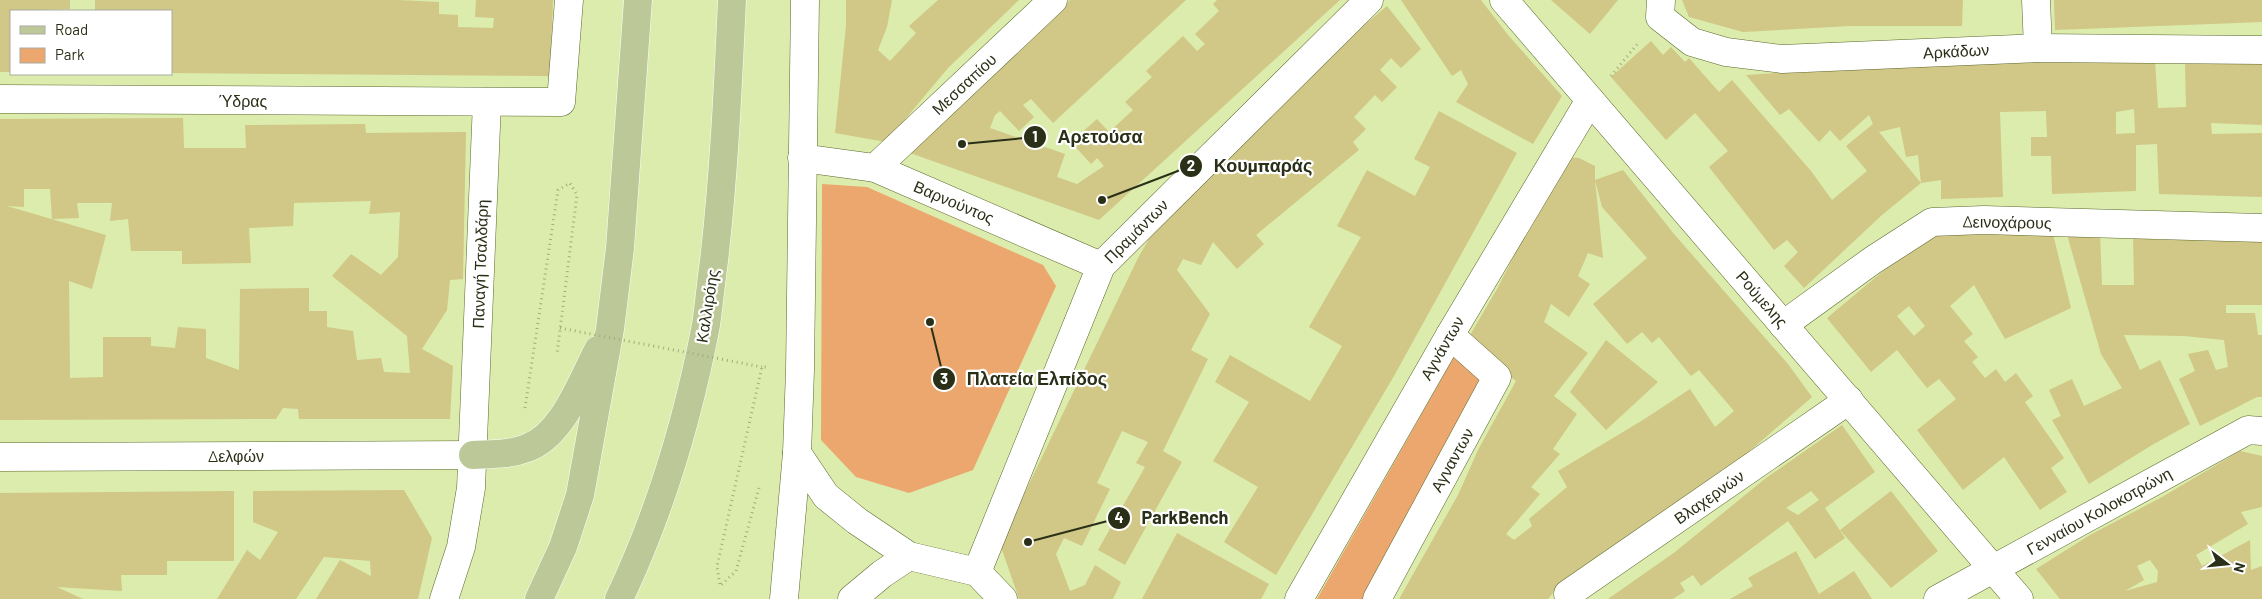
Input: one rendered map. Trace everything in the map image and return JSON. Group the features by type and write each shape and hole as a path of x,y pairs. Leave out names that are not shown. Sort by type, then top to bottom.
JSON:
{"main road":[{"path":"539,599 563,547 580,495 610,329 620,248 638,0"},
{"name":"Καλλιρόης","path":"619,599 648,531 668,473 688,403 706,324 722,190 732,0"},
{"path":"473,455 519,451 545,438 558,426 610,329"}],"street":[{"path":"486,102 561,102 569,0"},
{"path":"784,599 797,454 800,370 805,0"},
{"name":"Μεσσαπίου","path":"875,168 1053,0"},
{"name":"Πραμάντων","path":"977,572 1101,266 1369,0"},
{"name":"Ρούμελης","path":"1504,0 2019,599"},
{"path":"2036,0 2038,48"},
{"name":"Αρκάδων","path":"1660,8 1692,42 1726,52 1782,59 2038,48 2262,50"},
{"name":"Ύδρας","path":"0,99 486,102"},
{"name":"Αγνάντων","path":"1299,599 1450,335 1590,100"},
{"name":"Παναγή Τσαλδάρη","path":"444,599 465,530 471,488 486,102"},
{"name":"Βαρνούντος","path":"802,158 875,168 1101,266"},
{"name":"Δεινοχάρους","path":"1784,325 1873,260 1932,222 1984,220 2262,228"},
{"name":"Αγναντων","path":"1376,599 1497,377 1450,335"},
{"name":"Βλαχερνών","path":"1568,594 1849,400"},
{"name":"Γενναίου Κολοκοτρώνη","path":"1938,599 2248,430 2262,431"},
{"path":"797,454 826,496 857,521 909,556 977,572 1002,599"},
{"name":"Δελφών","path":"0,457 473,455"},
{"path":"852,599 882,574 909,556"}],"path":[{"path":"1590,100 1660,8"},
{"path":"531,365 558,190 570,183 577,196 560,328 762,367 717,566 720,586 736,571 759,487"}],"green space":[{"path":"822,184 867,187 1043,265 1056,286 973,470 909,493 856,477 821,440"},
{"path":"1455,355 1489,380 1370,599 1317,599"}],"building":[{"path":"0,0 70,0 70,9 10,10 10,72 0,72"},
{"path":"95,0 398,0 439,2 439,14 458,15 458,27 493,28 494,18 475,17 476,0 553,0 550,76 172,73 172,10 95,10"},
{"path":"846,0 892,0 887,27 878,50 890,61 916,33 909,26 938,0 1019,0 948,68 886,142 835,133 846,26"},
{"path":"1070,0 1186,0 1053,123 1031,99 1023,105 1034,117 1019,131 1000,111 995,115 990,128 1065,154 1057,177 1077,184 1104,166 1097,158 1091,164 1071,142 1097,119 1109,132 1133,110 1125,102 1152,77 1146,71 1183,36 1197,51 1205,44 1195,34 1219,11 1213,4 1217,0 1340,0 1099,220 910,153"},
{"path":"1401,0 1481,0 1508,35 1562,96 1533,144 1456,102 1468,84 1461,70 1452,76"},
{"path":"1551,0 1618,0 1590,34"},
{"path":"1682,0 1963,0 1962,26 1850,26 1743,32 1689,17"},
{"path":"2054,0 2262,0 2262,22 2055,30"},
{"path":"1387,6 1421,49 1401,68 1391,58 1380,70 1397,87 1382,102 1375,95 1354,117 1366,129 1353,142 1359,150 1256,235 1264,244 1237,269 1213,242 1201,265 1183,259 1177,270 1210,314 1191,350 1208,359 1163,451 1182,462 1125,565 1098,550 1145,467 1136,463 1148,442 1122,431 1097,483 1110,489 1082,546 1064,538 1056,554 1070,591 1085,585 1095,565 1121,582 1113,599 1019,599 1000,544 1138,258 1162,216 1349,38"},
{"path":"1651,41 1663,55 1671,47 1685,62 1689,58 1719,92 1732,80 1811,171 1832,200 1867,171 1846,146 1873,124 1869,115 1840,141 1830,130 1819,142 1789,109 1780,115 1746,75 1901,65 2155,60 2158,108 2186,107 2185,64 2262,61 2262,125 2211,123 2212,134 2262,133 2262,197 2159,194 2157,144 2136,145 2136,191 2052,194 2051,156 2031,156 2031,137 2047,137 2046,111 2000,112 2003,197 1941,199 1941,180 1921,183 1882,215 1804,288 1784,266 1798,252 1787,240 1774,250 1709,167 1728,151 1695,113 1666,140 1611,77","holes":["2134,109 2135,133 2116,134 2116,112","1900,127 1906,157 1918,155 1921,183 1879,132"]},
{"path":"1439,111 1517,153 1394,376 1276,575 1224,542 1258,487 1213,461 1249,402 1215,382 1230,355 1310,401 1342,346 1309,327 1361,237 1337,226 1367,170 1415,196 1430,167 1414,159"},
{"path":"183,118 184,148 246,148 245,125 365,124 366,133 466,132 463,279 450,280 447,310 422,349 453,366 450,419 299,419 298,409 283,408 276,419 0,420 0,119","holes":["24,189 50,189 52,219 79,218 77,203 112,203 110,221 128,219 131,251 182,251 182,264 251,263 249,228 293,226 294,203 371,201 369,214 400,212 398,257 381,275 351,254 332,276 407,336 410,373 384,372 381,358 357,360 353,331 327,327 327,311 309,311 309,288 240,289 239,370 206,358 206,329 178,327 175,348 151,346 151,337 103,337 103,377 70,378 69,281 92,289 106,235 7,206 24,207"]},
{"path":"1565,157 1579,158 1595,166 1595,180 1623,170 1674,234 1788,364 1812,397 1738,461 1563,580 1548,599 1399,599 1458,495 1478,450 1516,381 1466,342 1497,289","holes":["1595,180 1602,207 1647,258 1593,304 1627,344 1642,332 1652,343 1659,337 1691,376 1699,370 1734,411 1715,427 1690,389 1643,420 1558,471 1567,487 1529,519 1532,526 1514,540 1506,534 1540,494 1531,487 1560,454 1553,449 1577,414 1554,396 1588,353 1544,322 1551,304 1569,317 1590,284 1578,276 1588,253 1603,258"]},
{"path":"2066,231 2100,232 2102,285 2134,285 2133,237 2160,240 2191,237 2262,240 2262,305 2226,305 2226,313 2255,313 2258,335 2262,335 2262,397 2257,397 2200,426 2179,379 2195,371 2188,354 2208,350 2216,370 2228,367 2224,340 2184,336 2124,335 2140,370 2160,360 2190,424 2089,484 2052,420 2061,416 2049,390 2072,379 2084,406 2122,388 2101,354"},
{"path":"1930,232 2053,234 2071,308 2005,339 1974,285 1950,306 1973,334 1964,341 1978,357 1972,362 1985,378 1996,369 2005,382 2016,373 2033,396 2025,402 2064,458 2051,468 2067,492 2040,510 2004,457 1963,490 1917,430 1956,399 1939,379 1927,388 1897,350 1871,372 1827,318","holes":["1909,306 1925,326 1914,336 1897,316"]},
{"path":"1606,340 1658,382 1606,430 1570,392"},
{"path":"1842,425 1875,472 1825,508 1845,538 1815,559 1788,521 1701,586 1693,575 1680,583 1685,591 1673,599 1608,599 1675,552 1766,478","holes":["1811,491 1819,500 1798,515 1786,508"]},
{"path":"2240,451 2262,456 2262,507 2241,512 2248,524 2196,555 2202,566 2250,540 2251,570 2262,566 2262,599 2060,599 2036,569 2090,535 2162,497","holes":["2150,560 2158,571 2157,582 2125,591 2144,580 2137,566"]},
{"path":"404,490 432,538 418,599 316,599 340,560 371,576 370,561 324,557 296,599 217,599 247,550 260,560 278,532 253,522 253,491"},
{"path":"234,491 234,561 167,561 167,575 121,575 122,591 57,587 83,599 0,599 0,493"},
{"path":"1891,491 1938,551 1891,588 1840,530"},
{"path":"1177,533 1269,584 1261,599 1142,599"},
{"path":"1796,551 1819,594 1854,571 1872,599 1730,599 1753,586 1748,578"}],"place":[{"name":"Αρετούσα","path":"962,144"},
{"name":"Κουμπαράς","path":"1102,200"},
{"name":"Πλατεία Ελπίδος","path":"930,322"},
{"name":"ParkBench","path":"1028,542"}]}
